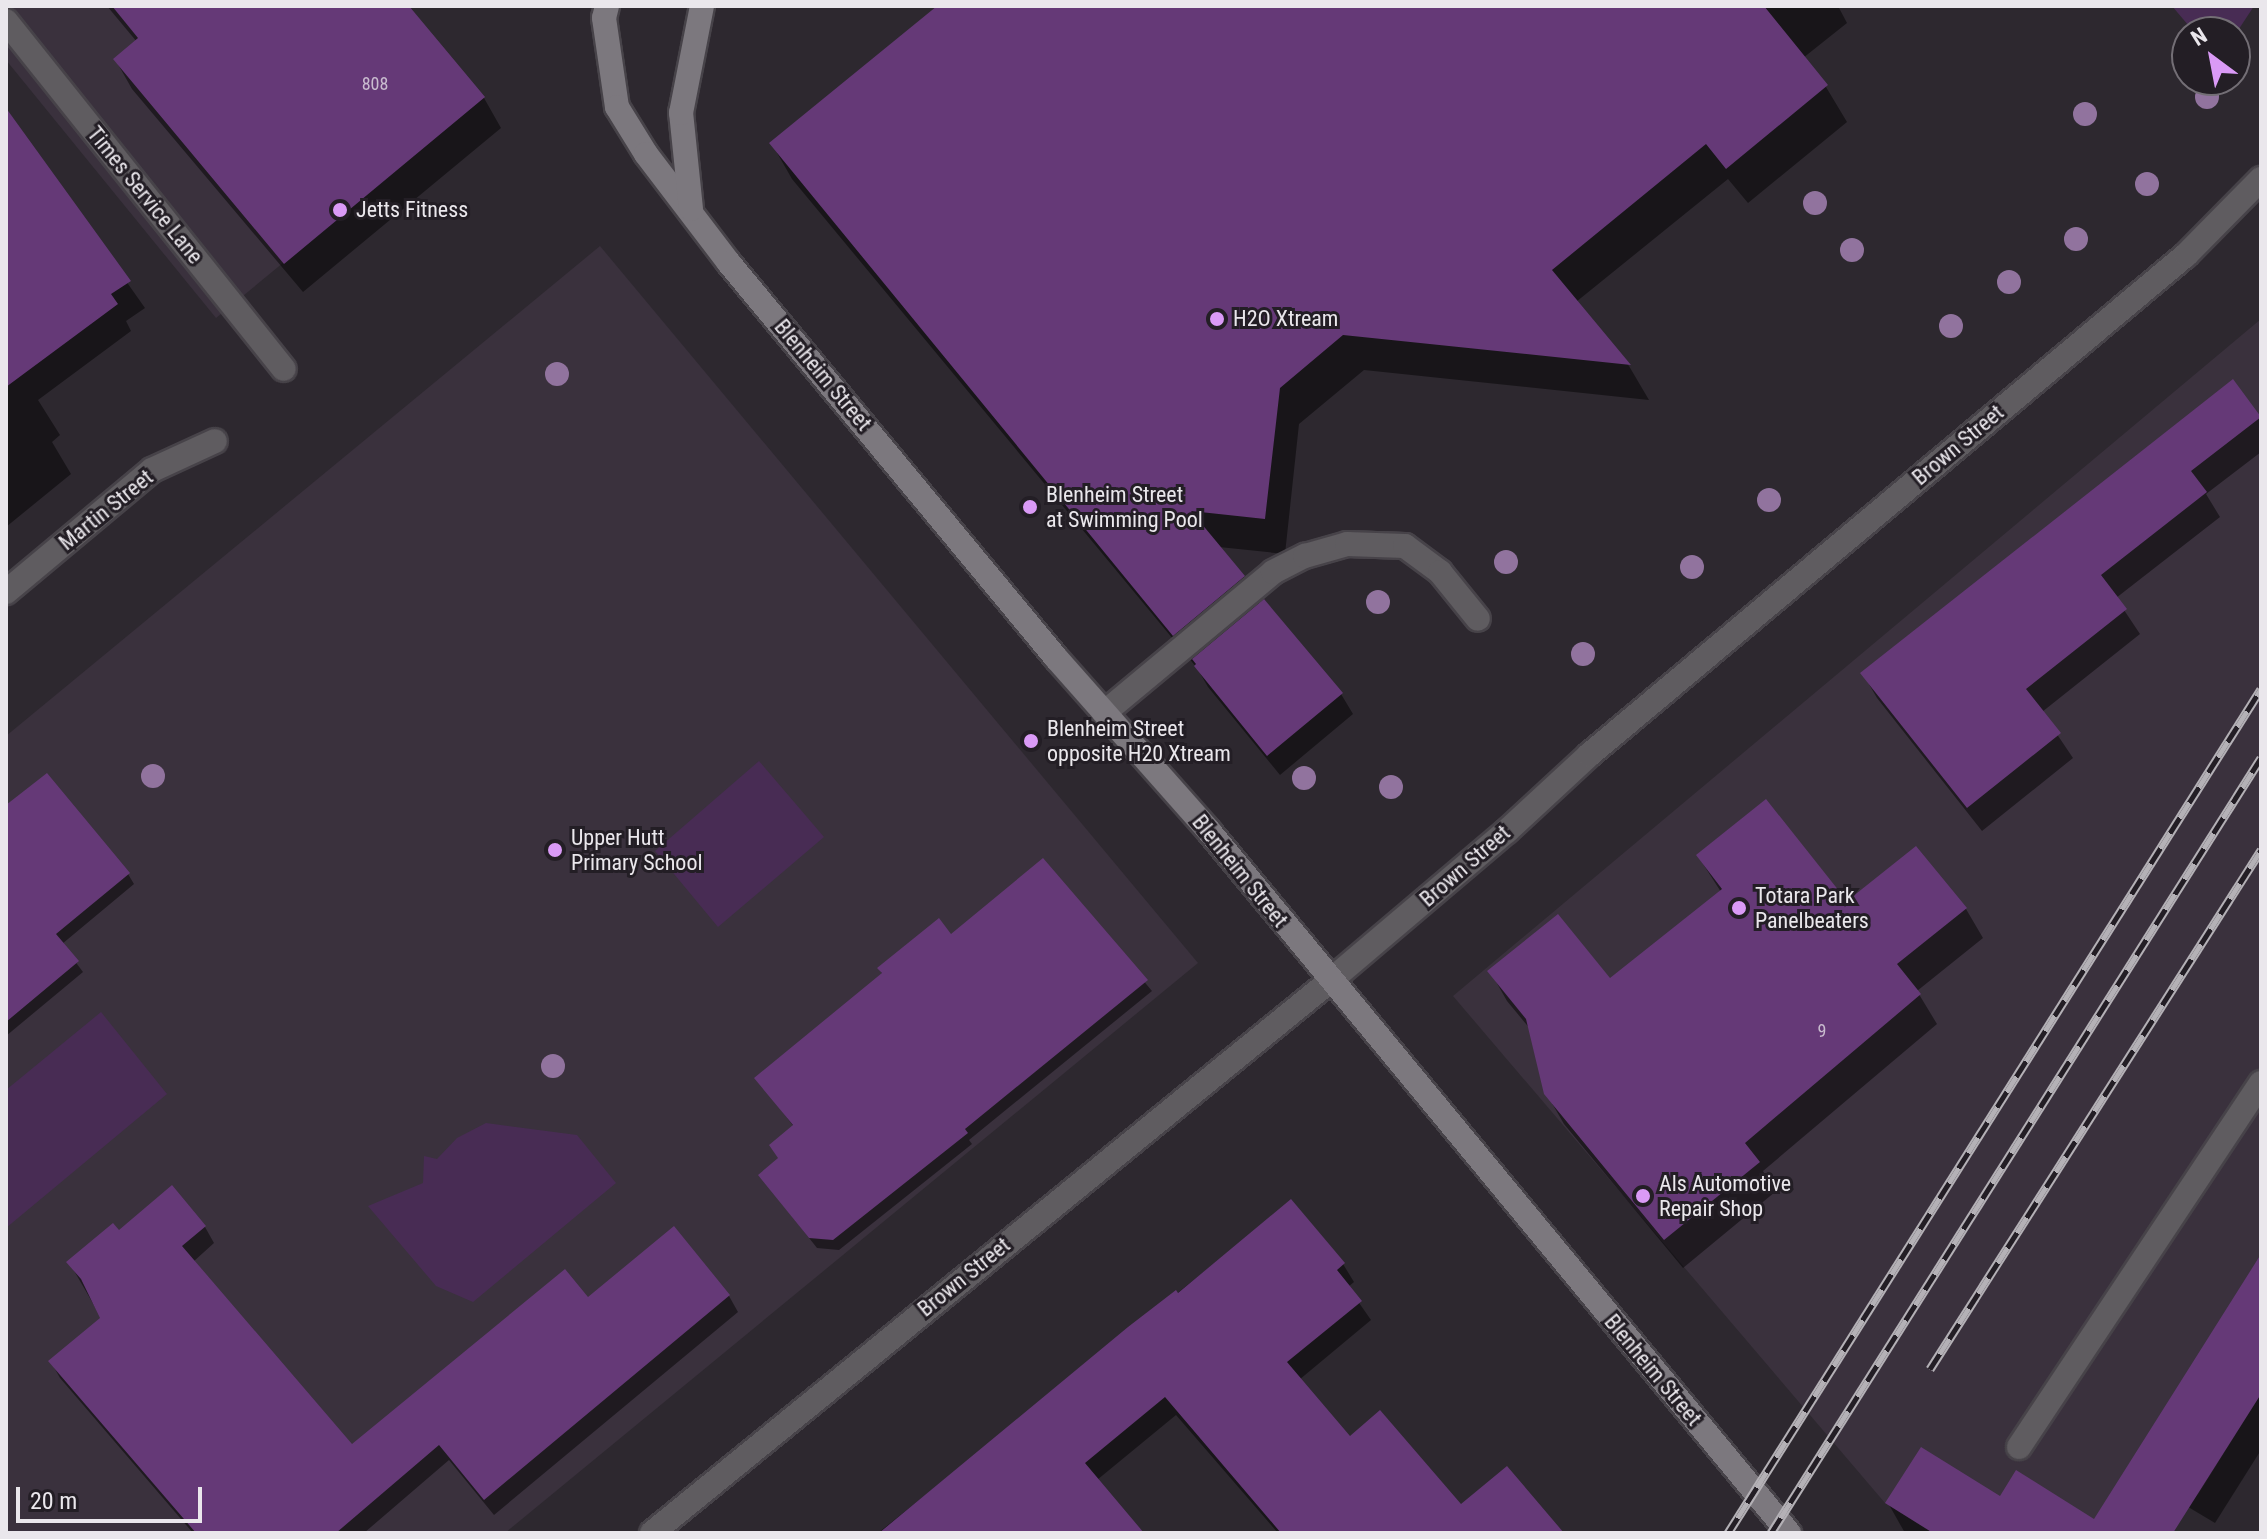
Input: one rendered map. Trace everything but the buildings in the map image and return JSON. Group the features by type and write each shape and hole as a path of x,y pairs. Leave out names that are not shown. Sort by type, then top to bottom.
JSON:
{"street":[{"name":"Blenheim Street","path":"607,6 604,18 617,107 646,154 691,209 729,263 1104,713 1209,831 1789,1533"},
{"name":"Blenheim Street","path":"691,209 681,113 702,6"},
{"name":"Times Service Lane","path":"6,21 284,369"},
{"name":"Brown Street","path":"652,1533 1330,981 1507,831 1589,755 2186,255 2261,179"},
{"name":"Martin Street","path":"6,592 152,470 215,441"},
{"path":"1104,713 1273,572 1305,556 1347,544 1405,546 1440,572 1478,619"},
{"path":"2019,1447 2261,1083"}],"shaded area":[{"path":"6,6 409,6 485,97 216,318 6,60"},
{"path":"2172,6 2254,6 2247,16 2180,16"},
{"name":"Upper Hutt Primary School","path":"600,246 1198,963 505,1533 6,1533 6,736"},
{"path":"2261,319 2261,1394 2198,1495 2168,1477 2132,1533 1933,1533 1885,1503 1453,996"},
{"path":"759,761 824,837 718,927 655,851"},
{"path":"101,1012 167,1094 6,1228 6,1090"},
{"path":"486,1123 577,1135 616,1183 473,1302 436,1286 368,1206 423,1183 424,1156 437,1159 457,1138"}],"railway":[{"path":"1728,1533 2261,689"},
{"path":"1771,1533 2261,758"},
{"path":"1930,1369 2261,850"}],"place":[{"name":"Jetts Fitness","path":"340,210"},
{"name":"H2O Xtream","path":"1217,319"},
{"name":"Blenheim Street at Swimming Pool","path":"1030,507"},
{"name":"Blenheim Street opposite H20 Xtream","path":"1031,741"},
{"name":"Upper Hutt Primary School","path":"555,850"},
{"name":"Totara Park Panelbeaters","path":"1739,908"},
{"name":"Als Automotive Repair Shop","path":"1643,1196"}]}
